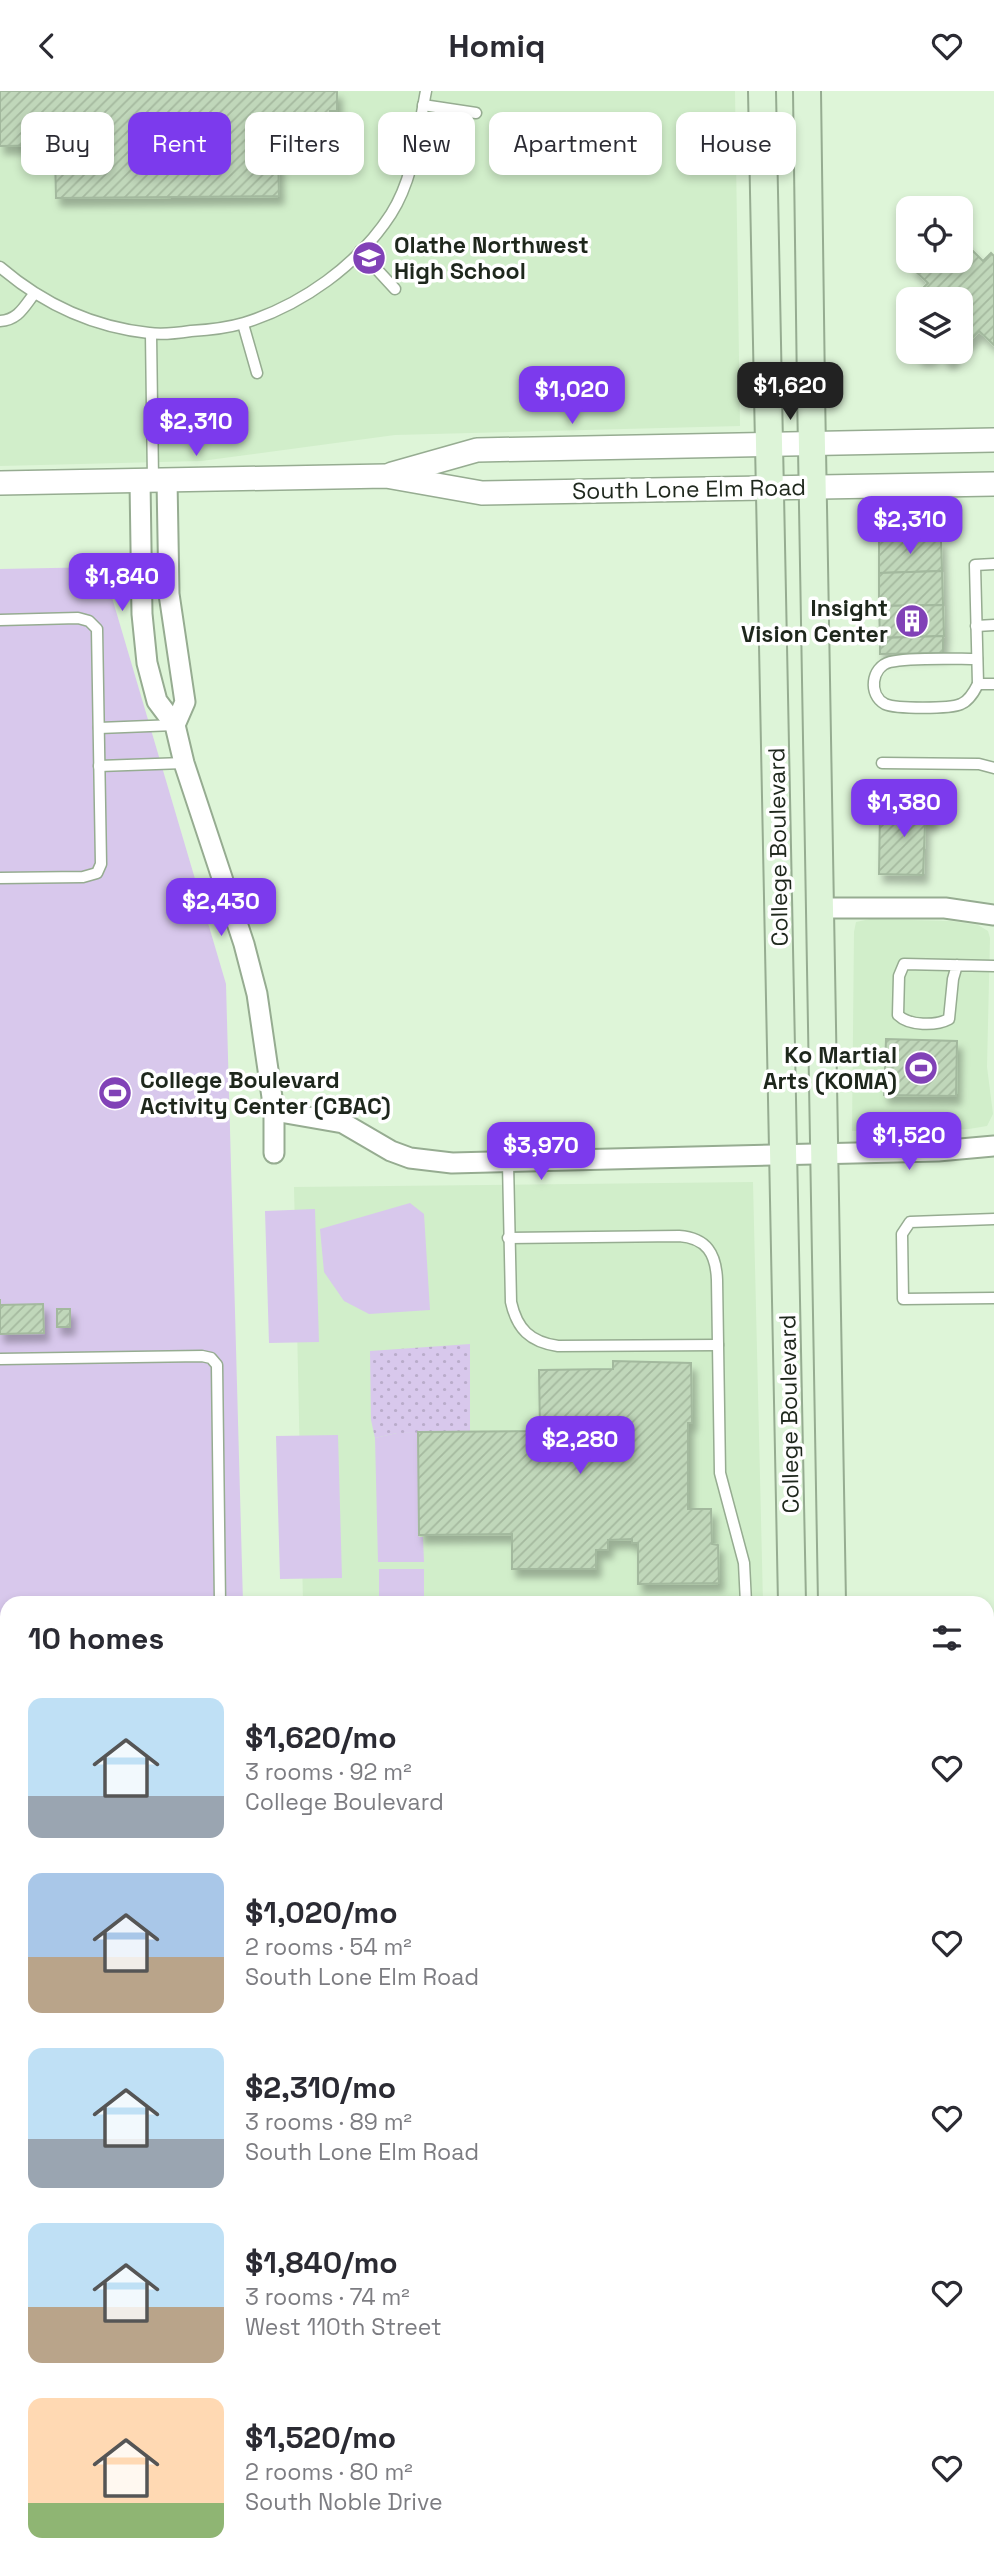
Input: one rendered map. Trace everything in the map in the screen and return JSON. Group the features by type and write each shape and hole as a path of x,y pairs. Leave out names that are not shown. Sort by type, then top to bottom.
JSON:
{"main road":[{"name":"College Boulevard","path":"762,91 792,1596"},
{"name":"College Boulevard","path":"807,91 820,908 821,1154 832,1596"}],"street":[{"name":"South Lone Elm Road","path":"386,476 477,450 994,440"},
{"name":"South Lone Elm Road","path":"0,483 386,476 482,493 994,484"},
{"path":"153,481 185,702 175,725"},
{"path":"153,481 142,614 147,663 158,701 175,725 184,763 244,944 257,994 274,1111 274,1153"},
{"path":"820,908 945,908 994,915"},
{"path":"274,1111 343,1123 391,1151 410,1158 452,1163 938,1151 994,1146"}],"lane":[{"path":"0,267 34,294 98,322 151,334 243,324 296,301 323,285 359,251 391,213 405,185 415,150 426,91"},
{"path":"423,105 476,113"},
{"path":"359,251 395,289"},
{"path":"0,321 11,320 19,314 34,294"},
{"path":"243,324 257,373"},
{"path":"151,334 153,481"},
{"path":"977,659 891,661 878,669 874,688 880,700 894,707 957,706 968,699 978,684 975,565 994,564"},
{"path":"0,620 78,618 94,625 97,633 101,865 97,873 83,877 0,878"},
{"path":"976,626 994,625"},
{"path":"978,684 994,684"},
{"path":"99,728 175,725"},
{"path":"99,766 184,763"},
{"path":"882,763 979,764 994,768"},
{"path":"957,965 949,1019 933,1023 913,1023 898,1016 899,976 904,964 957,965 994,966"},
{"path":"508,1163 511,1302 515,1318 523,1332 534,1340 558,1346 718,1345"},
{"path":"994,1219 910,1223 901,1234 903,1299 994,1298"},
{"path":"508,1238 680,1235 699,1239 713,1254 717,1264 720,1473 744,1563 746,1596"},
{"path":"0,1359 211,1358 217,1365 220,1596"}],"shaded area":[{"name":"Olathe Northwest High School","path":"0,91 735,91 735,112 676,112 676,175 736,175 740,426 395,435 201,461 0,466"},
{"name":"College Boulevard Activity Center (CBAC)","path":"103,567 226,984 243,1596 0,1596 0,569"},
{"path":"870,919 951,921 978,925 988,931 987,1067 993,1114 987,1126 969,1129 852,1131 854,932 856,922"},
{"path":"753,1182 763,1596 303,1596 294,1187"},
{"path":"410,1203 424,1214 430,1310 369,1314 344,1301 324,1272 320,1229"},
{"path":"315,1209 319,1342 269,1343 265,1211"},
{"path":"470,1344 470,1432 397,1433 375,1438 371,1420 370,1351"},
{"path":"418,1432 419,1537 423,1537 424,1562 378,1562 375,1438"},
{"path":"338,1435 342,1578 280,1579 276,1436"},
{"path":"379,1569 424,1569 424,1596 379,1596"}],"building":[{"path":"0,91 337,91 337,111 245,112 245,175 279,175 279,196 56,198 55,175 114,175 114,112 21,112 21,146 0,146"},
{"path":"973,251 983,261 991,253 994,256 994,345 979,331 973,337 973,287 924,287 928,283 917,273 973,273"},
{"path":"941,540 942,571 879,573 879,541"},
{"path":"942,571 943,605 879,606 879,573"},
{"name":"Insight Vision Center","path":"943,605 944,636 880,638 879,606"},
{"path":"943,636 943,653 880,654 880,638"},
{"path":"921,799 931,799 930,813 933,813 932,824 925,824 923,875 879,874 880,810 900,811 900,803 921,803"},
{"name":"Ko Martial Arts (KOMA)","path":"886,1039 957,1041 956,1096 884,1095"},
{"path":"43,1304 44,1333 0,1334 0,1305"},
{"path":"57,1309 70,1309 70,1327 57,1327"},
{"path":"613,1361 691,1363 692,1423 688,1423 688,1509 711,1509 712,1544 718,1545 719,1583 638,1584 638,1543 632,1543 632,1539 608,1540 608,1550 596,1550 596,1569 512,1569 512,1534 419,1535 418,1432 540,1431 539,1370 613,1369"}],"place":[{"name":"Olathe Northwest High School","path":"369,258"},
{"name":"Insight Vision Center","path":"912,621"},
{"name":"Ko Martial Arts (KOMA)","path":"921,1068"},
{"name":"College Boulevard Activity Center (CBAC)","path":"115,1093"}]}
